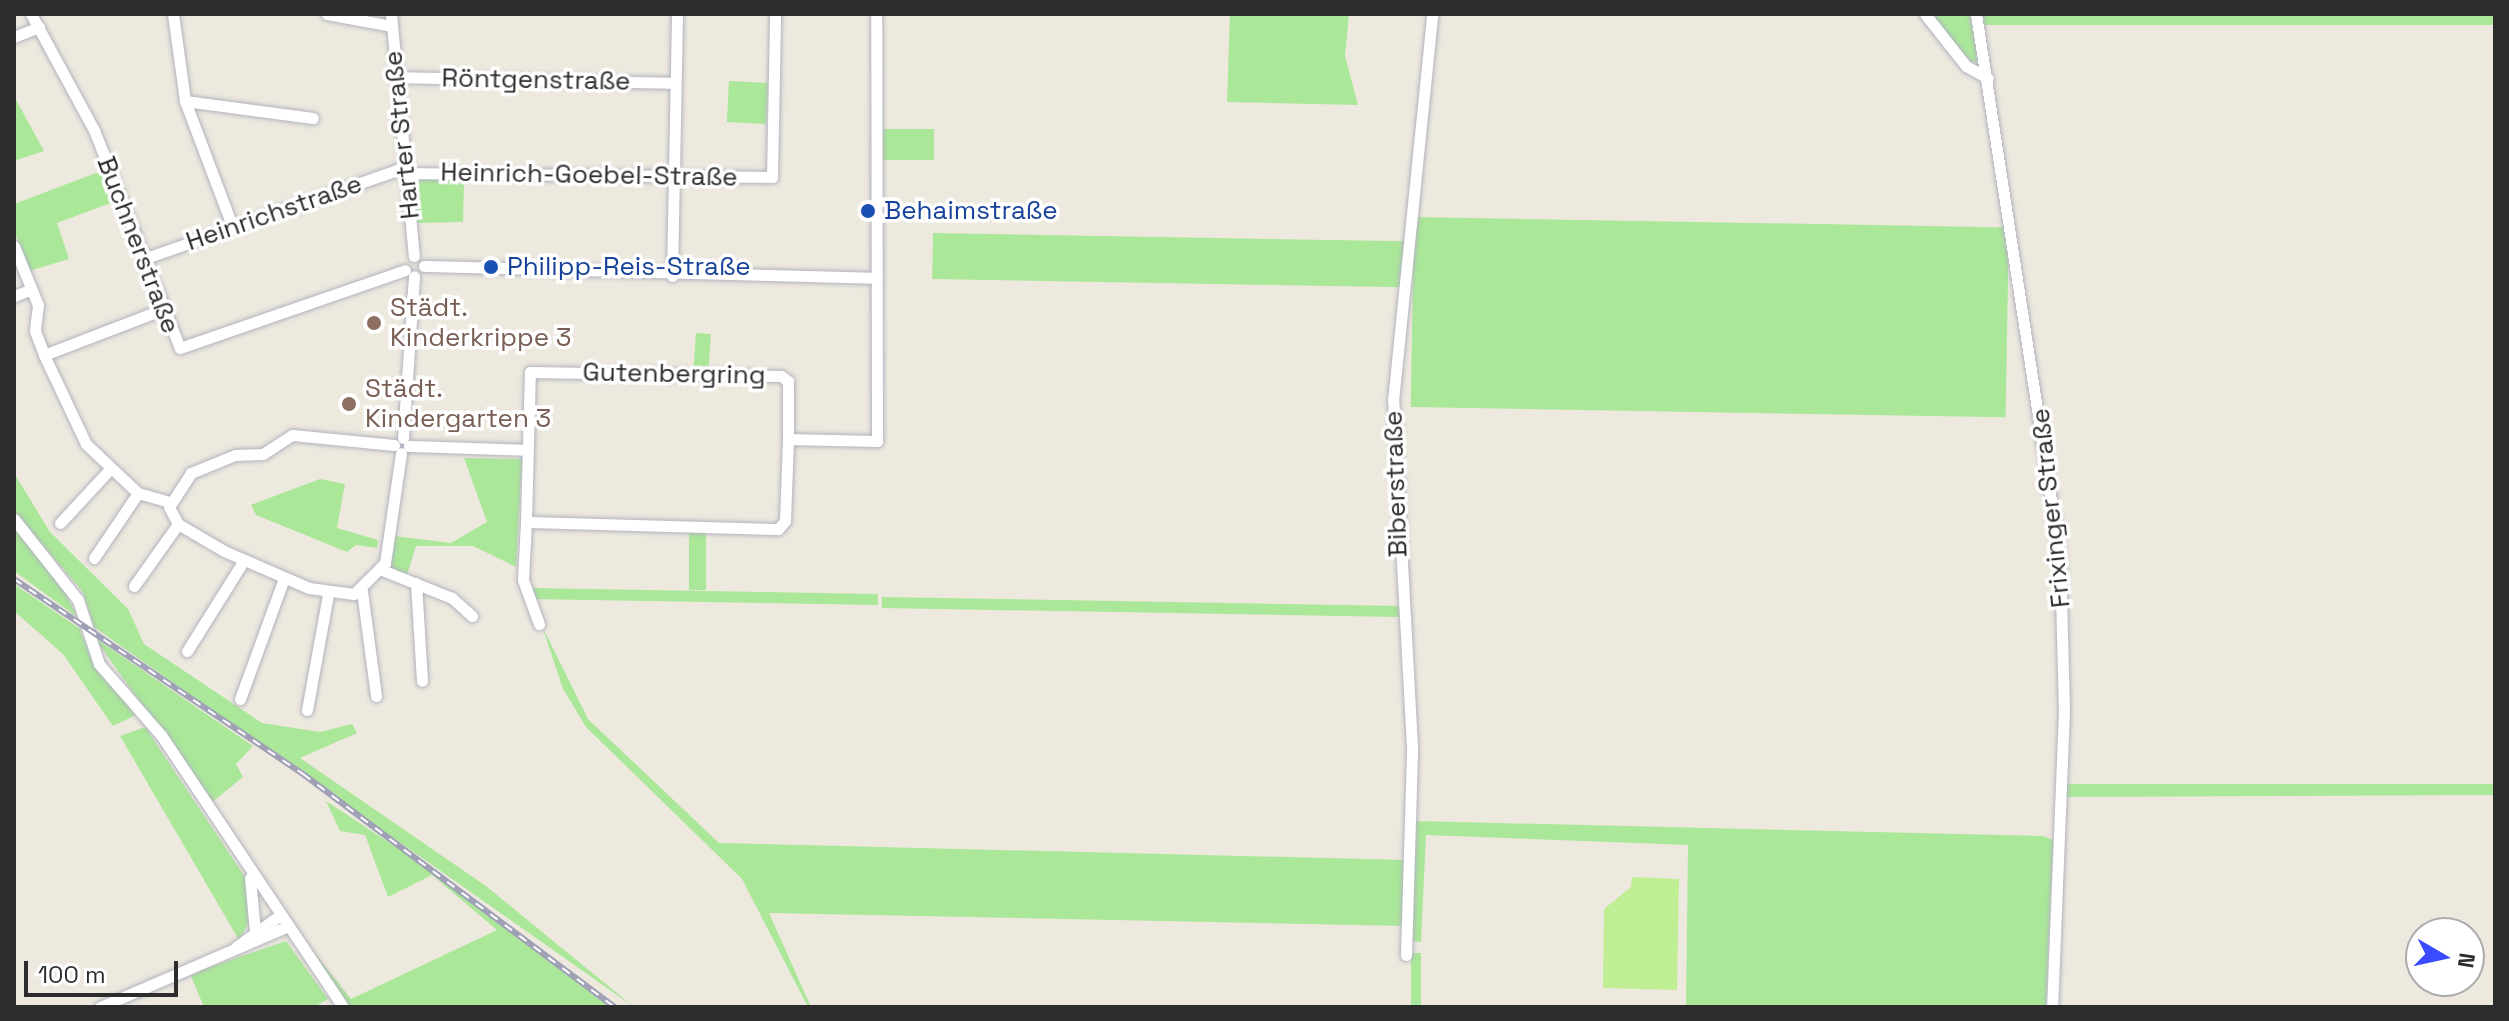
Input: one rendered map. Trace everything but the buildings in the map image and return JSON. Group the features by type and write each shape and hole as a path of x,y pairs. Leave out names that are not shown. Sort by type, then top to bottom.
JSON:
{"street":[{"name":"Buchnerstraße","path":"31,14 94,130 177,345 192,349 410,273"},
{"path":"173,14 185,101 233,228"},
{"path":"327,14 391,20"},
{"path":"672,276 677,14"},
{"name":"Heinrich-Goebel-Straße","path":"405,170 772,177 775,14"},
{"path":"788,439 877,441 876,14"},
{"name":"Biberstraße","path":"1406,955 1412,747 1393,401 1432,14"},
{"path":"1925,14 1966,66 1988,78"},
{"name":"Frixinger Straße","path":"1976,14 2060,558 2064,711 2052,1007"},
{"name":"Harter Straße","path":"382,570 402,445 410,273 414,256 391,20"},
{"path":"14,37 39,27"},
{"name":"Röntgenstraße","path":"397,77 675,83"},
{"path":"185,101 313,118"},
{"name":"Heinrichstraße","path":"143,259 405,170"},
{"path":"14,246 30,290 44,355 86,444 109,470 138,493 169,502"},
{"name":"Harter Straße","path":"414,256 424,266"},
{"path":"410,273 424,266 672,276 877,278"},
{"path":"14,296 30,290"},
{"path":"44,355 161,310"},
{"name":"Gutenbergring","path":"526,522 778,529 785,521 788,381 781,376 530,372 523,580 539,624"},
{"path":"169,502 191,473 232,456 263,454 297,433 402,445 527,450"},
{"path":"60,523 109,470"},
{"path":"94,558 138,493"},
{"path":"169,502 178,524 284,578 328,594 362,591 382,570 461,603 472,616"},
{"path":"14,519 78,600 99,664 161,735 286,927 343,1007"},
{"path":"134,586 178,524"},
{"path":"187,651 244,560"},
{"path":"240,699 284,578"},
{"path":"416,583 422,681"},
{"path":"362,591 376,696"},
{"path":"307,710 328,594"},
{"path":"248,869 253,932"},
{"path":"235,947 279,916"},
{"path":"100,1007 286,927"}],"green space":[{"path":"1230,14 1349,14 1345,56 1358,105 1227,102"},
{"path":"1929,14 1969,14 1980,61 1968,62"},
{"path":"1980,14 2495,14 2495,25 1980,25"},
{"path":"729,81 768,83 766,124 727,122"},
{"path":"14,96 44,151 14,161"},
{"path":"883,129 934,129 934,160 883,160"},
{"path":"104,170 116,201 57,223 69,259 29,271 14,230 14,204"},
{"path":"423,178 464,181 463,222 417,223 414,186"},
{"path":"1414,217 2009,227 2006,417 1411,407"},
{"path":"933,233 1406,241 1405,287 932,279"},
{"path":"696,333 711,334 708,370 693,369"},
{"path":"464,458 522,459 516,567 473,546 416,546 407,575 386,567 394,536 451,543 487,522"},
{"path":"14,473 50,532 128,609 144,644 262,723 320,732 352,724 357,733 300,758 486,886 634,1007 94,627 83,592 14,511"},
{"path":"320,479 345,484 337,528 378,540 377,548 356,545 347,552 256,515 251,505"},
{"path":"14,528 63,588 77,617 14,571"},
{"path":"689,531 706,531 706,590 689,590"},
{"path":"14,584 79,628 94,665 138,714 113,726 63,654 14,611"},
{"path":"529,588 878,594 878,605 529,599"},
{"path":"882,597 1400,606 1400,617 882,608"},
{"path":"542,626 588,719 719,843 1407,860 1405,926 769,913 811,1007 808,1007 742,879 586,727 563,689"},
{"path":"94,637 253,746 236,764 243,777 211,803"},
{"path":"145,727 245,877 254,913 239,940 120,736"},
{"path":"2066,784 2495,784 2495,795 2065,797"},
{"path":"326,801 434,872 609,1007 350,1007 305,941 351,999 497,930 432,875 388,897 365,835 340,831"},
{"path":"1414,821 2043,836 2053,840 2046,1007 1686,1007 1688,845 1426,835 1421,942 1413,941"},
{"path":"1632,877 1679,879 1677,990 1603,988 1604,909 1631,887"},
{"path":"286,941 328,999 314,1007 204,1007 190,974"},
{"path":"1411,953 1421,953 1421,1007 1411,1007"}],"railway":[{"path":"14,579 303,774 614,1007"}],"place":[{"name":"Behaimstraße","path":"868,211"},
{"name":"Philipp-Reis-Straße","path":"491,267"},
{"name":"Städt. Kinderkrippe 3","path":"374,323"},
{"name":"Städt. Kindergarten 3","path":"349,404"}]}
